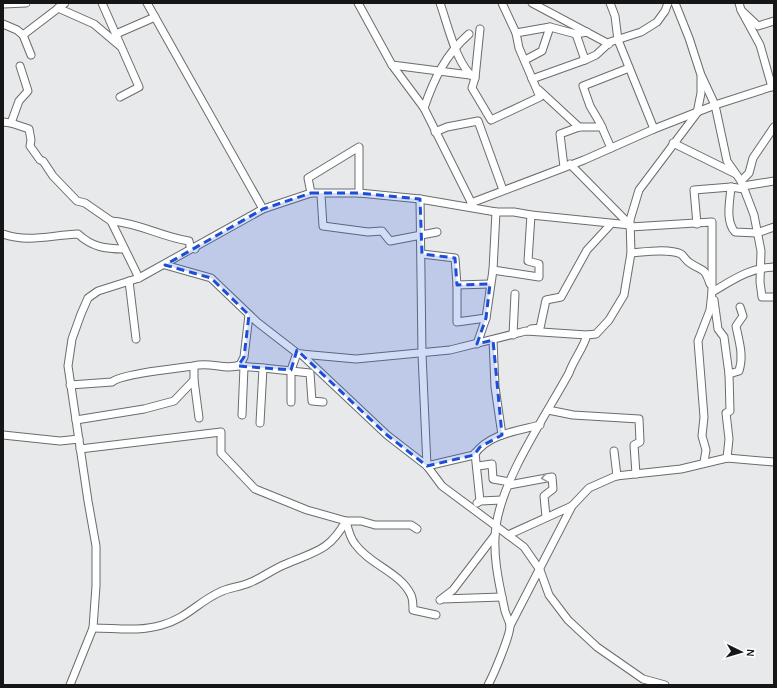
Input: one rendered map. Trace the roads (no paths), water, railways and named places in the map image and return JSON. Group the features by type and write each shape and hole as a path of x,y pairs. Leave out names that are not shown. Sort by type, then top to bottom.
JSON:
{"street":[{"path":"3,4 26,3"},
{"path":"22,35 65,3"},
{"path":"102,3 139,87 120,97"},
{"path":"147,3 263,209"},
{"path":"358,3 392,65 424,108 473,206"},
{"path":"440,3 455,49 472,76"},
{"path":"480,29 472,76 472,88 491,120 540,97 519,48 516,33 502,3"},
{"path":"532,3 609,44"},
{"path":"610,3 615,16 618,40 654,129"},
{"path":"534,83 596,55 609,44 641,32 657,22 665,11 668,3"},
{"path":"675,3 690,38 701,76 715,105 727,161 743,185 754,215 761,251 760,267 762,297 774,297"},
{"path":"740,7 758,26 774,21"},
{"path":"473,206 503,190 567,166 654,129 715,105 773,87 760,45 740,7"},
{"path":"58,8 94,24 122,47"},
{"path":"116,34 155,18"},
{"path":"3,24 17,30 22,35 31,55"},
{"path":"516,33 550,27 576,34 587,32"},
{"path":"525,60 542,51 550,27"},
{"path":"424,108 439,70 469,34"},
{"path":"576,34 585,60"},
{"path":"392,65 439,70 472,76"},
{"path":"11,123 19,101 28,91 20,66"},
{"path":"610,148 602,127 590,106 583,86 629,68"},
{"path":"526,330 596,334 621,303 629,278 631,253 630,226 633,207 640,190 696,113 701,93 701,76"},
{"path":"534,83 579,126"},
{"path":"435,132 447,127 478,121 503,190"},
{"path":"3,122 28,129 31,140 30,146 53,176 77,201 85,203 111,221 148,228 175,239 189,242 190,246 195,248"},
{"path":"602,127 579,126 560,134 567,166 630,226"},
{"path":"743,185 754,158 774,127"},
{"path":"673,143 736,174"},
{"path":"311,193 308,178 359,147 359,193"},
{"path":"697,224 694,190 774,181"},
{"path":"731,187 729,214 733,229 736,232 757,233 774,227"},
{"path":"70,685 93,628 96,586 96,546 68,366 72,339 88,298 98,291 139,278 165,265 263,209 311,193 359,193 473,206 496,212 514,212 630,226 697,224 712,222 712,292 710,310 698,341 704,417 702,436 706,450 704,462"},
{"path":"321,194 323,226 368,232 382,232 390,241 437,232"},
{"path":"420,199 420,236 422,254 422,354 427,466"},
{"path":"477,344 486,318 493,270 496,212"},
{"path":"493,270 539,277 539,264 528,261 530,215"},
{"path":"111,221 139,278"},
{"path":"299,353 356,359 422,354 477,344 513,335 526,330 540,328 546,300 561,297 587,250 611,224"},
{"path":"3,234 24,239 37,237 43,238 53,235 78,234 88,243 108,249 124,249"},
{"path":"631,253 661,251 680,254 690,263 702,268 707,275 712,292 718,329 724,337 729,374 730,411 726,414 729,439 727,458"},
{"path":"422,254 455,258 457,322 486,318"},
{"path":"165,265 211,278 249,315 299,353 387,435 427,466 442,486 472,507 524,548 540,570 549,595 568,620 597,647 643,679 665,685"},
{"path":"712,292 738,275 760,267 774,267"},
{"path":"129,281 136,339"},
{"path":"457,285 490,284"},
{"path":"513,335 515,294"},
{"path":"729,374 739,371 741,363 741,348 736,326 743,316 740,307"},
{"path":"242,415 241,366 244,357 249,315"},
{"path":"510,626 502,597 496,561 495,535 502,500 509,483 569,373 574,359 584,346 587,334"},
{"path":"493,340 495,387 502,435"},
{"path":"291,402 291,370 299,353"},
{"path":"70,385 112,382 116,378 194,366 203,363 291,370 310,373 312,401 323,402"},
{"path":"194,366 194,380 199,418"},
{"path":"260,423 263,368"},
{"path":"76,420 144,409 174,401 194,380"},
{"path":"548,410 573,414 639,419 640,442 634,445 636,474"},
{"path":"427,466 474,455 480,447 502,435 540,426"},
{"path":"80,449 221,432 221,453 254,489 308,510 346,521 361,521 375,525 411,526 417,529"},
{"path":"3,435 60,441 79,439"},
{"path":"614,451 617,476"},
{"path":"476,453 480,501"},
{"path":"488,685 499,660 510,626 572,506 590,488 617,476 681,469 704,462 715,462 727,458 774,462"},
{"path":"478,466 492,464 493,479 509,483 552,476 553,489 544,496 546,517"},
{"path":"472,507 480,501 502,500"},
{"path":"508,535 572,506"},
{"path":"346,521 355,544 367,558 396,577 407,588 412,595 413,610 436,615"},
{"path":"93,628 112,628 119,630 147,628 176,620 220,592 253,582 285,564 312,555 337,536 346,521"},
{"path":"495,535 453,590 440,600 451,598 476,599 502,597"}]}
